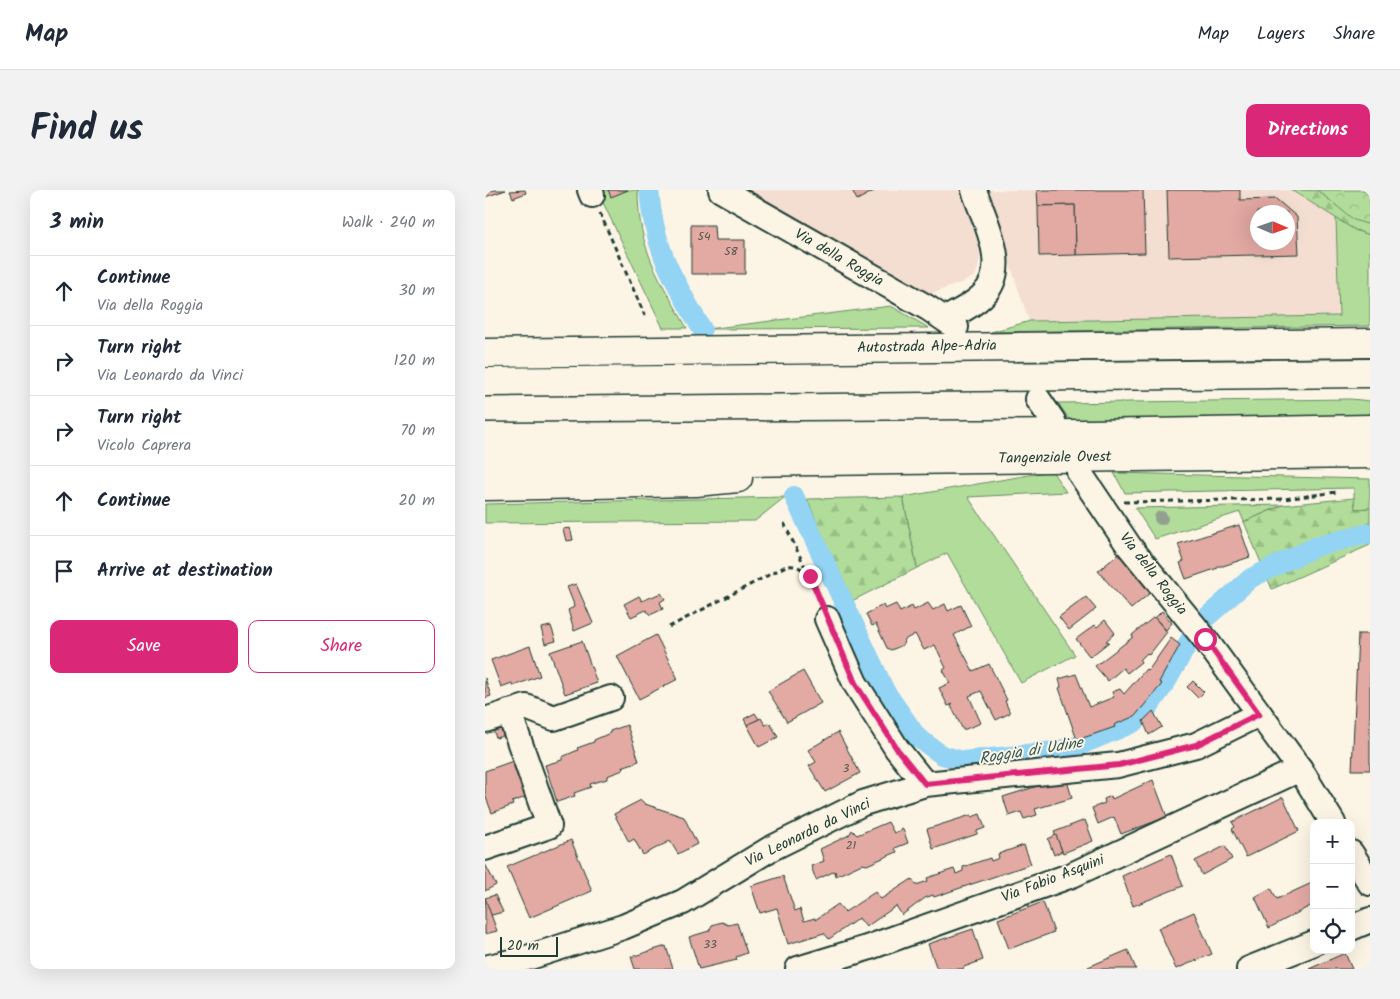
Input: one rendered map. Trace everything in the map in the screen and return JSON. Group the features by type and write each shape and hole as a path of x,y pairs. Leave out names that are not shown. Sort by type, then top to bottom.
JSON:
{"highway":[{"name":"Autostrada Alpe-Adria","path":"485,353 1370,343"},
{"name":"Autostrada Alpe-Adria","path":"485,382 1370,373"},
{"name":"Tangenziale Ovest","path":"741,449 1370,429"},
{"path":"485,437 741,449"},
{"name":"Tangenziale Ovest","path":"741,449 1009,458 1370,454"},
{"path":"485,462 741,449"},
{"path":"485,486 696,482 1009,458"}],"street":[{"name":"Via della Roggia","path":"721,190 951,323 983,296 994,277 995,261 991,240 974,190"},
{"path":"1037,399 1053,421"},
{"name":"Via della Roggia","path":"1079,472 1129,546 1205,639 1300,769 1331,819"},
{"path":"827,619 855,683 897,749 925,784"},
{"path":"485,720 526,707 554,718 611,698"},
{"path":"485,848 549,826 509,712"},
{"name":"Via Leonardo da Vinci","path":"485,968 527,958 623,927 683,902 770,849 863,803 925,784 1119,765 1196,745 1259,714"},
{"name":"Via Fabio Asquini","path":"798,969 867,948 1072,875 1300,769"},
{"path":"1355,859 1370,883"},
{"path":"1355,926 1370,920"},
{"path":"1249,969 1310,945"}],"path":[{"path":"591,192 645,316"},
{"path":"1130,502 1283,499 1337,492"},
{"path":"784,524 810,576 827,619"},
{"path":"669,627 786,566 799,566 810,576"}],"shaded area":[{"path":"741,190 960,190 979,246 978,268 975,276 968,280 928,295"},
{"path":"985,190 1291,190 1336,218 1339,316 1029,321"}],"green space":[{"path":"597,190 638,190 639,211 646,247 659,278 687,328 663,328"},
{"path":"1291,190 1370,192 1370,235 1355,230"},
{"path":"1317,190 1370,190 1370,225 1354,220"},
{"path":"1336,218 1355,230 1370,235 1370,326 991,332 1030,321 1339,316"},
{"path":"891,306 929,328 707,329"},
{"path":"1351,399 1370,401 1370,422 1073,425 1058,403"},
{"path":"1052,471 1066,492 968,497 1075,655 1021,683 947,553 917,568 903,497"},
{"path":"1114,473 1370,479 1370,508 1354,509 1354,488 1125,493"},
{"path":"785,497 755,521 485,523 485,504"},
{"path":"903,497 917,568 850,602 807,499"},
{"path":"1354,498 1355,509 1370,508 1370,545 1272,589 1244,522 1283,505"},
{"path":"1283,505 1244,522 1240,512 1155,539 1135,508"}],"building":[{"path":"485,190 506,190 485,197"},
{"path":"525,190 526,193 513,198 510,191"},
{"path":"608,190 628,190 611,197"},
{"path":"852,190 876,190 857,200"},
{"path":"1037,190 1143,190 1145,253 1076,255 1075,205 1038,206"},
{"path":"1167,190 1240,190 1240,200 1276,199 1283,205 1250,205 1250,250 1295,250 1295,215 1297,217 1299,254 1169,257"},
{"path":"1075,205 1076,255 1039,256 1038,206"},
{"path":"691,225 714,225 715,240 745,240 745,274 691,274"},
{"path":"1239,525 1250,557 1218,566 1218,568 1186,579 1180,563 1184,561 1178,544"},
{"path":"570,528 573,540 566,541 563,529"},
{"path":"1120,553 1150,593 1131,609 1098,571"},
{"path":"576,584 593,623 574,631 568,610 574,607 567,587"},
{"path":"661,593 665,599 660,602 663,609 650,615 646,610 631,617 624,604 639,596 642,601"},
{"path":"1086,597 1096,609 1069,630 1059,617"},
{"path":"928,603 933,610 945,604 948,611 961,605 971,626 954,635 973,671 989,664 1007,700 1005,701 1010,713 996,720 981,691 969,696 981,723 963,730 951,706 953,704 948,706 939,688 950,683 943,670 946,668 935,645 924,650 915,634 904,640 903,645 891,650 887,648 876,624 872,626 866,614 883,605 885,609 896,604 900,612 912,606 914,610"},
{"path":"1162,611 1172,623 1166,630 1155,618"},
{"path":"1154,617 1167,632 1149,655 1147,653 1140,660 1141,662 1127,673 1123,668 1108,681 1095,666 1133,637 1132,635"},
{"path":"1105,620 1115,633 1106,641 1109,642 1090,657 1076,639"},
{"path":"551,626 556,641 545,644 541,628"},
{"path":"1358,634 1370,634 1370,770 1352,770"},
{"path":"656,635 678,679 639,699 617,656"},
{"path":"1171,638 1180,645 1159,682 1162,684 1135,716 1114,725 1115,727 1077,740 1059,688 1061,687 1059,679 1076,674 1089,707 1114,697 1112,692 1120,689 1124,694 1146,669 1148,671"},
{"path":"582,641 597,683 565,694 550,652"},
{"path":"530,646 540,676 513,686 512,683 501,687 491,660"},
{"path":"803,671 821,703 787,722 768,691"},
{"path":"485,678 491,696 485,698"},
{"path":"1193,681 1204,692 1198,698 1187,687"},
{"path":"1153,711 1162,727 1149,735 1143,721"},
{"path":"755,713 759,719 747,725 744,719"},
{"path":"761,718 765,725 770,723 778,737 759,747 747,725"},
{"path":"505,723 509,734 496,738 492,727"},
{"path":"627,725 639,761 622,767 623,770 607,776 607,779 590,784 591,787 574,793 575,796 557,802 545,765 562,760 562,757 578,750 577,748 594,742 594,740 610,733 610,731"},
{"path":"838,732 860,773 825,792 809,766 816,762 808,750"},
{"path":"513,761 526,797 512,802 513,805 492,813 485,795 485,771"},
{"path":"1066,777 1072,798 1035,809 1037,815 1024,819 1021,812 1009,816 1003,797"},
{"path":"1153,780 1167,817 1121,834 1114,817 1098,824 1092,808 1105,803 1104,799 1111,796 1112,799"},
{"path":"1283,797 1299,831 1246,857 1232,829 1235,827 1232,822"},
{"path":"641,800 645,804 684,817 697,844 678,854 670,841 643,855 634,839 629,842 614,814"},
{"path":"980,814 985,828 977,831 977,834 933,849 927,829"},
{"path":"1085,820 1093,841 1063,853 1054,832"},
{"path":"888,822 894,833 903,829 908,843 895,848 897,852 867,865 862,864 836,876 835,871 816,880 811,866 824,861 820,849 849,835 852,830 857,835"},
{"path":"1056,835 1062,851 1054,855 1048,839"},
{"path":"571,840 592,891 529,918 507,867"},
{"path":"1024,845 1031,864 934,897 933,895 925,898 902,915 896,906 866,927 859,918 829,939 824,933 788,944 777,908 760,913 751,886 783,876 795,911 800,909 804,921 815,918 815,920 838,904 845,912 875,892 881,899 912,879 916,885 928,881 927,878 954,869 956,874 963,871 963,867 990,858 991,861 999,858 998,854"},
{"path":"1225,846 1232,859 1202,875 1195,861"},
{"path":"1171,854 1183,886 1133,906 1122,876"},
{"path":"485,864 496,885 485,891"},
{"path":"1310,884 1310,906 1269,928 1255,897 1271,888 1277,899"},
{"path":"495,895 503,912 492,915 489,913 485,898"},
{"path":"485,898 497,931 485,934"},
{"path":"1043,902 1054,932 1009,949 998,919"},
{"path":"1194,912 1212,954 1176,969 1158,928"},
{"path":"722,922 728,925 737,923 747,953 736,957 737,960 699,969 689,937 709,931 712,925"},
{"path":"973,929 983,960 963,969 937,969 928,944"},
{"path":"666,946 673,969 635,969 631,957"},
{"path":"1128,950 1136,969 1089,969 1088,967"},
{"path":"1345,954 1352,969 1309,969"}],"waterway":[{"name":"Roggia di Udine","path":"649,190 655,230 660,247 682,295 702,329"},
{"name":"Roggia di Udine","path":"794,496 885,691 917,737 942,755 963,761 1054,751 1078,746 1133,723 1145,712 1165,684 1199,624 1251,578 1317,546 1370,533"}],"route":[{"path":"810,576 855,683 897,749 925,784 1017,777 1119,765 1196,745 1259,714 1205,639"}]}
